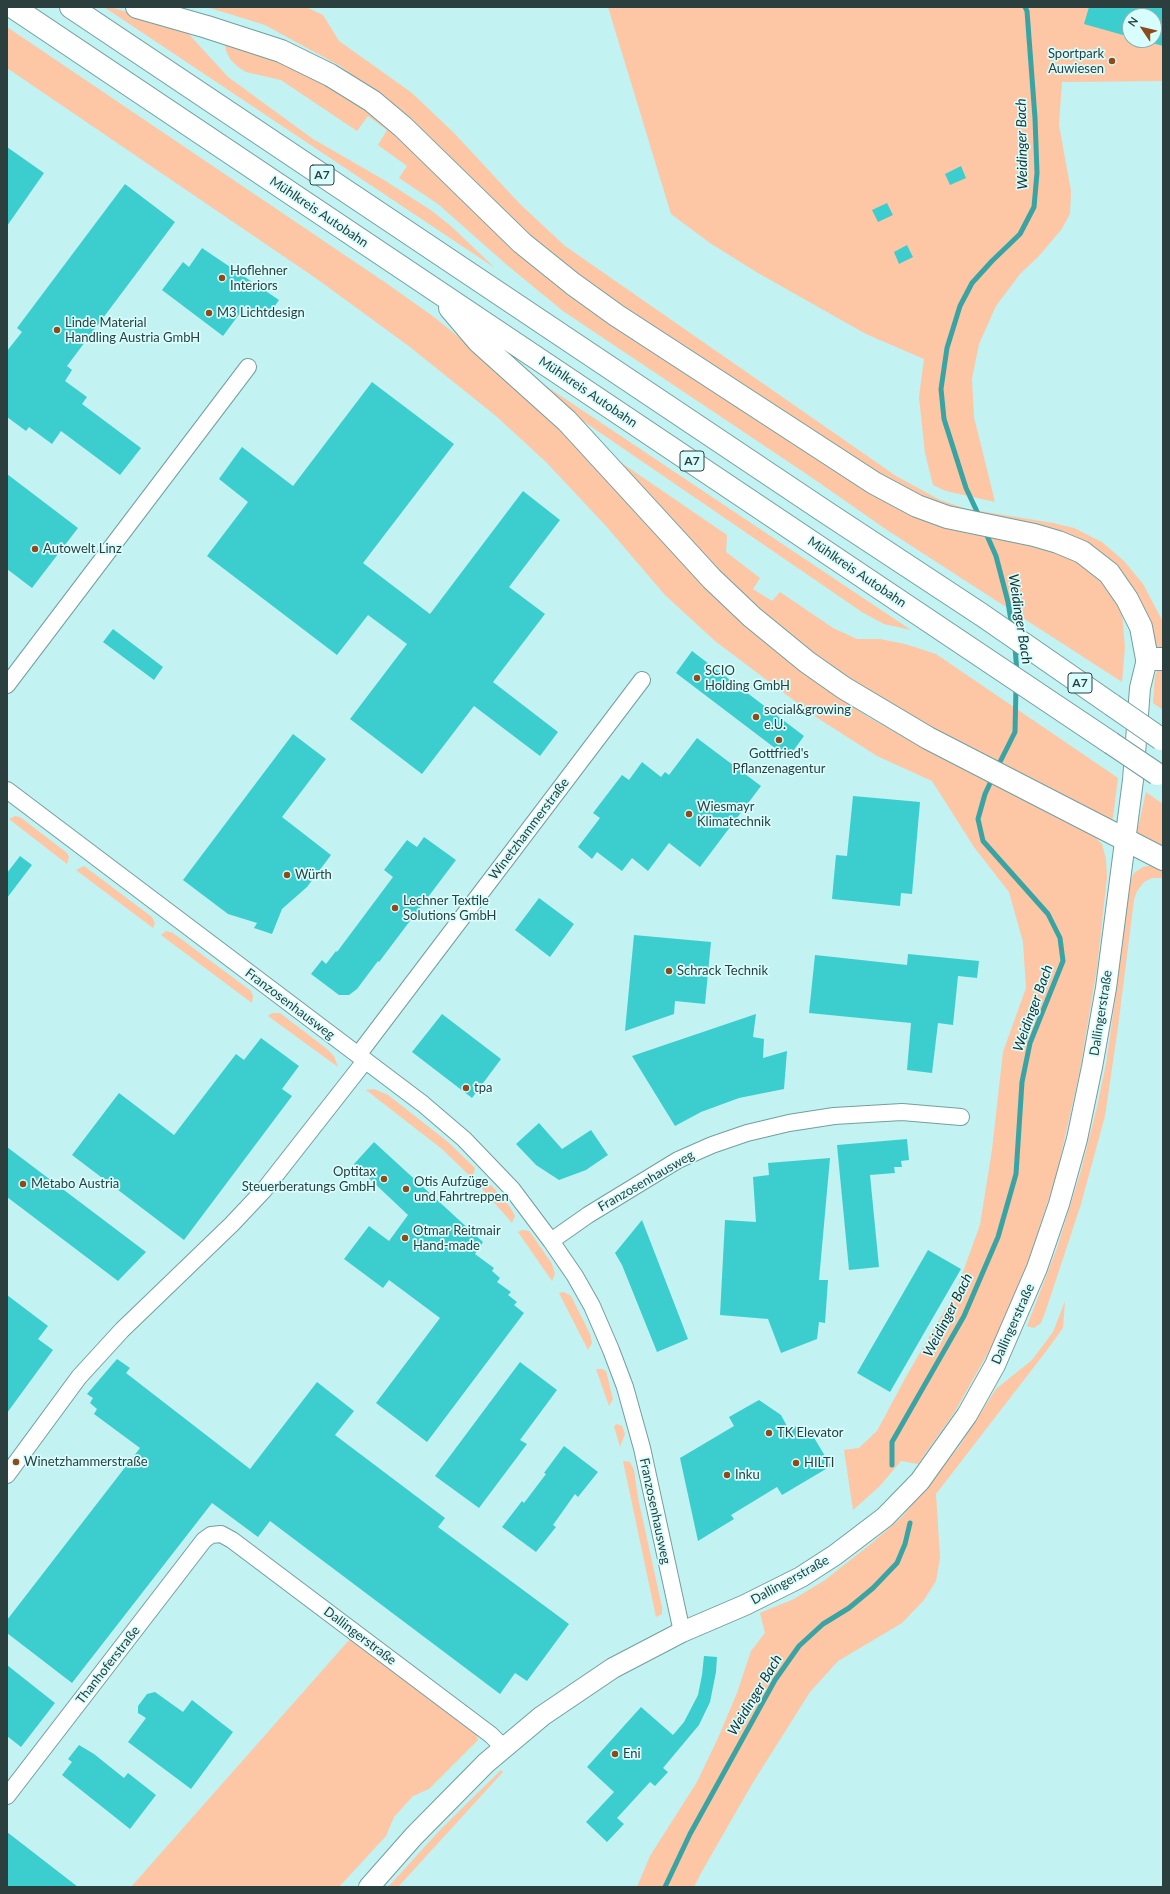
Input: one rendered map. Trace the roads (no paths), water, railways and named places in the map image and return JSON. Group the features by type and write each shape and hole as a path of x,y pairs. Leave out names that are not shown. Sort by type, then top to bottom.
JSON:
{"highway":[{"name":"Mühlkreis Autobahn","path":"13,7 1055,704 1160,776"},
{"name":"A7","path":"71,7 814,505 982,615 1162,740"},
{"path":"137,7 207,27 281,51 330,75 360,94 403,127 522,243 579,289 874,483 917,506 947,517 1014,530 1058,542 1082,552 1109,573 1127,598 1155,659"},
{"path":"434,289 478,341 567,420 706,573 752,617 807,662 844,688 928,738 1163,859"}],"street":[{"path":"7,684 248,367"},
{"name":"Dallingerstraße","path":"368,1887 453,1795 503,1747 542,1716 613,1668 682,1632 745,1605 801,1577 835,1555 885,1517 920,1481 967,1416 1013,1327 1037,1268 1059,1204 1077,1139 1106,988 1124,839 1133,780 1140,688 1155,659"},
{"name":"Winetzhammerstraße","path":"7,1475 79,1377 122,1330 232,1224 264,1190 642,680"},
{"name":"Franzosenhausweg","path":"7,790 362,1058 464,1138 512,1189 551,1240 592,1306 625,1387 642,1448 682,1632"},
{"name":"Franzosenhausweg","path":"551,1240 588,1215 678,1160 712,1145 747,1133 789,1123 842,1116 902,1112 961,1118"},
{"name":"Dallingerstraße","path":"211,1535 221,1534 232,1540 491,1735 503,1747"},
{"name":"Thanhoferstraße","path":"7,1796 204,1540 211,1535"}],"waterway":[{"name":"Weidinger Bach","path":"980,518 966,488 944,419 941,389 947,348 960,306 972,283 1020,234 1034,207 1037,173 1035,118 1027,11 1025,7"},
{"name":"Weidinger Bach","path":"985,531 996,556 1008,602 1012,627"},
{"name":"Weidinger Bach","path":"1015,647 1017,673"},
{"name":"Weidinger Bach","path":"997,768 1015,732 1016,687"},
{"name":"Weidinger Bach","path":"892,1465 892,1442 964,1316 998,1237 1016,1174 1022,1082 1030,1043 1063,961 1060,938 1048,914 983,841 978,819 985,794 993,777"},
{"name":"Weidinger Bach","path":"665,1887 690,1834 775,1680 799,1646 823,1624 849,1608 873,1588 897,1563 905,1544 910,1523"}],"place":[{"name":"Sportpark Auwiesen","path":"1112,61"},
{"name":"Hoflehner Interiors","path":"222,278"},
{"name":"M3 Lichtdesign","path":"209,313"},
{"name":"Linde Material Handling Austria GmbH","path":"57,330"},
{"name":"Autowelt Linz","path":"35,549"},
{"name":"SCIO Holding GmbH","path":"697,678"},
{"name":"social&growing e.U.","path":"756,717"},
{"name":"Gottfried's Pflanzenagentur","path":"779,740"},
{"name":"Wiesmayr Klimatechnik","path":"689,814"},
{"name":"Würth","path":"287,875"},
{"name":"Lechner Textile Solutions GmbH","path":"395,908"},
{"name":"Schrack Technik","path":"669,971"},
{"name":"tpa","path":"466,1088"},
{"name":"Optitax Steuerberatungs GmbH","path":"384,1179"},
{"name":"Metabo Austria","path":"23,1184"},
{"name":"Otis Aufzüge und Fahrtreppen","path":"406,1189"},
{"name":"Otmar Reitmair Hand-made","path":"405,1238"},
{"name":"TK Elevator","path":"769,1433"},
{"name":"Winetzhammerstraße","path":"16,1462"},
{"name":"HILTI","path":"796,1463"},
{"name":"Inku","path":"727,1475"},
{"name":"Eni","path":"615,1754"}]}
